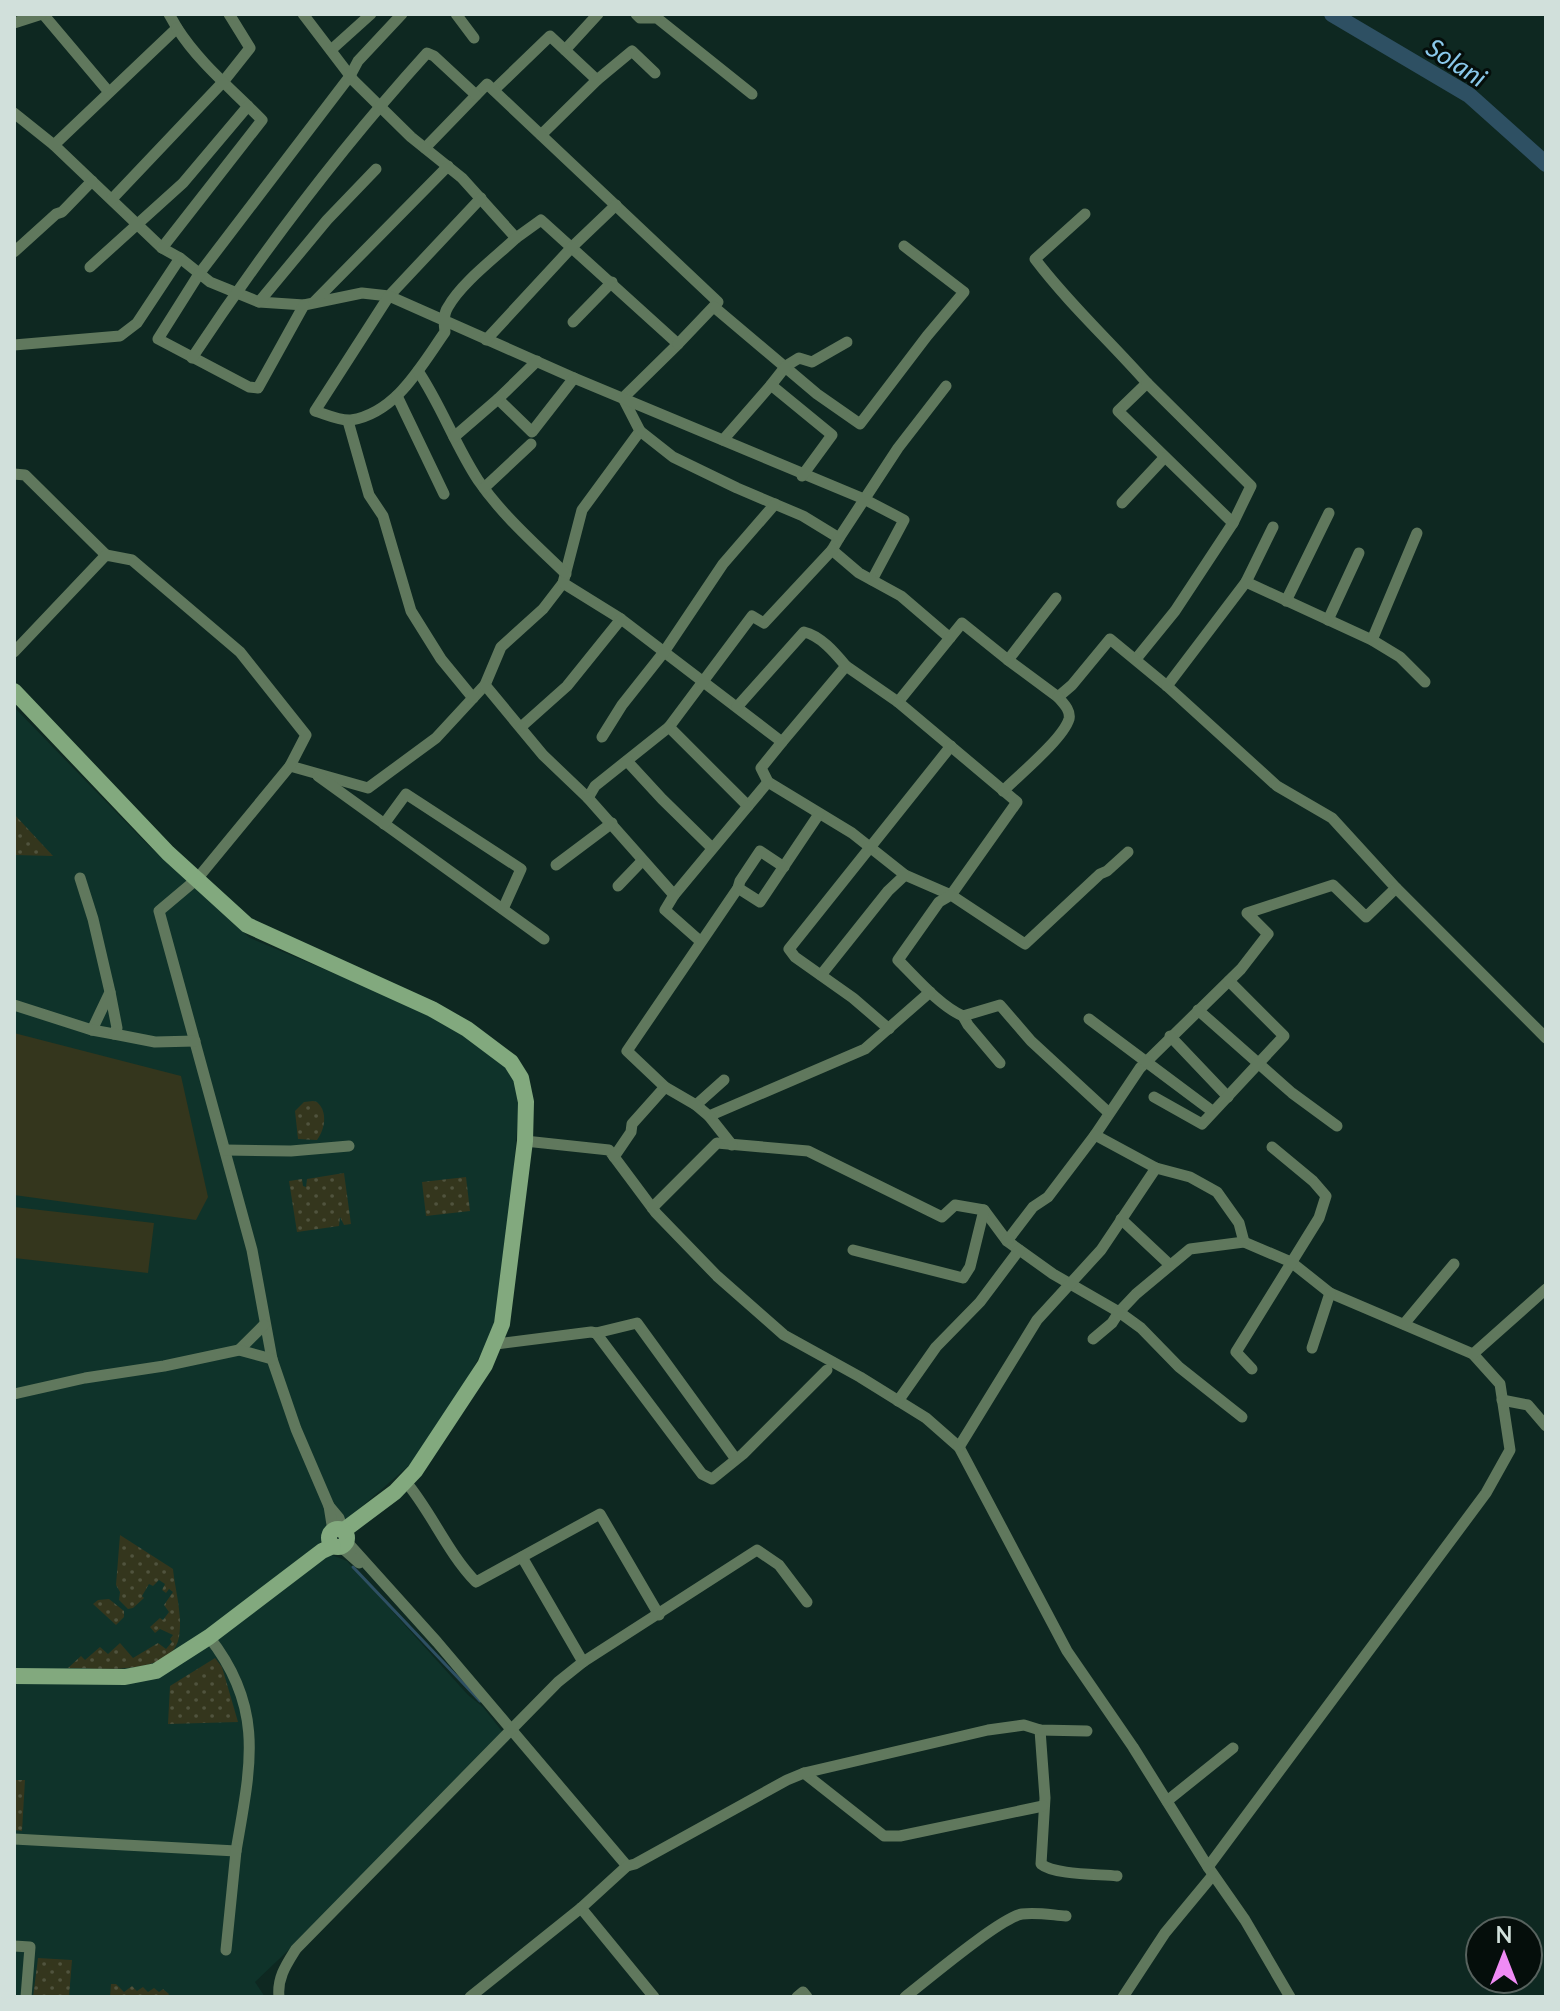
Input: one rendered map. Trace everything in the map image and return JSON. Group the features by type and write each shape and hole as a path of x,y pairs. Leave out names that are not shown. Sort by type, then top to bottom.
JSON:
{"street":[{"path":"14,23 42,14 108,91"},
{"path":"162,248 262,120 192,51 169,14"},
{"path":"112,199 223,82 250,48 229,14"},
{"path":"303,14 350,76 481,198 516,238"},
{"path":"331,50 371,14"},
{"path":"402,14 358,61 350,76 199,274 158,339 249,387 258,388 309,304 448,166"},
{"path":"456,14 474,38"},
{"path":"565,50 598,14"},
{"path":"636,14 640,18 657,18 752,94"},
{"path":"54,145 177,28"},
{"path":"494,90 550,36 597,80"},
{"path":"541,135 597,80 632,51 655,73"},
{"path":"192,358 236,292 379,106 427,53 476,95"},
{"path":"425,148 487,84 718,302 623,398"},
{"path":"90,267 183,183 248,106"},
{"path":"14,113 54,145 162,248 210,282 259,302 309,304 362,293 389,296 802,476 864,499 904,520 872,580"},
{"path":"259,302 327,220 376,169"},
{"path":"14,252 62,212 92,181"},
{"path":"481,198 389,296 315,411 348,421 377,412 397,396 445,332 446,309 460,291 516,238 541,220 678,344"},
{"path":"486,340 572,247 616,205"},
{"path":"1085,214 1035,259 1061,294 1251,486 1233,523 1175,611 1136,659"},
{"path":"714,307 817,394 860,424 964,292 904,246"},
{"path":"14,345 120,336 137,323 180,258"},
{"path":"573,322 612,282"},
{"path":"723,440 786,366 799,358 812,362 847,342"},
{"path":"454,437 537,361"},
{"path":"418,371 484,488 564,579 782,742"},
{"path":"498,399 532,432 574,378"},
{"path":"1147,383 1118,411 1233,523"},
{"path":"771,385 832,435 802,476"},
{"path":"588,798 595,786 669,727 752,616 764,623 832,550 898,448 946,386"},
{"path":"397,396 444,494"},
{"path":"623,398 640,431 673,457 803,516 839,538"},
{"path":"348,421 369,495 383,516 411,611 441,659 473,698"},
{"path":"290,766 368,788 436,738 485,685 501,647 543,609 564,579 582,510 640,431"},
{"path":"484,488 531,444"},
{"path":"1122,503 1164,458"},
{"path":"14,474 25,475 106,555 132,560 240,652 306,735 290,766 197,879 159,911 252,1250 272,1359 339,1539 362,1558 437,1642 627,1866"},
{"path":"602,737 723,564 775,504"},
{"path":"1286,601 1329,513"},
{"path":"1167,686 1246,582 1273,527"},
{"path":"1372,640 1417,533"},
{"path":"832,550 859,573 901,596 950,638"},
{"path":"1328,620 1359,553"},
{"path":"14,652 106,555"},
{"path":"1246,582 1372,640 1400,657 1425,682"},
{"path":"1008,660 1056,598"},
{"path":"521,727 567,686 621,619"},
{"path":"898,702 962,623 1058,697 1069,711 1069,720 1046,751 1003,791"},
{"path":"737,707 807,631 846,666 898,702 1017,802 951,895 939,902 898,960 930,992 963,1016 1000,1063"},
{"path":"1058,697 1072,685 1110,639 1277,786 1332,818 1396,888 1546,1038"},
{"path":"846,666 761,768 768,782 871,848 905,875 951,895 1025,944 1128,852"},
{"path":"485,685 543,755 612,823 674,895"},
{"path":"14,1676 91,1678 149,1674 209,1637 339,1539 406,1482 496,1344 502,1324 525,1141 526,1102 521,1078 511,1062 467,1029 432,1009 247,925 168,853 18,701"},
{"path":"669,727 748,806"},
{"path":"889,1029 853,998 795,957 789,949 951,746"},
{"path":"627,761 711,847"},
{"path":"311,771 544,939"},
{"path":"700,941 665,910 711,847 768,782"},
{"path":"384,824 406,794 521,869 503,909"},
{"path":"738,888 760,902 819,814"},
{"path":"556,865 612,823"},
{"path":"732,1145 709,1116 665,1087 627,1051 658,1009 760,851 784,867"},
{"path":"618,886 642,861"},
{"path":"821,975 888,891 905,875"},
{"path":"80,878 110,992 117,1028 114,1034"},
{"path":"1007,1241 1033,1207 1048,1197 1146,1061 1241,969 1268,934 1247,913 1333,885 1366,917 1396,888"},
{"path":"1154,1097 1202,1124 1284,1036 1229,981"},
{"path":"92,1030 110,992"},
{"path":"709,1116 865,1049 930,992"},
{"path":"14,1005 92,1030 155,1042 195,1041"},
{"path":"963,1016 1000,1005 1031,1041 1109,1113"},
{"path":"1198,1010 1292,1093 1337,1126"},
{"path":"1089,1019 1212,1111"},
{"path":"1170,1036 1228,1097"},
{"path":"696,1105 724,1080"},
{"path":"614,1157 631,1132 632,1124 665,1087"},
{"path":"1095,1135 1156,1168 1190,1177 1217,1192 1239,1223 1244,1242"},
{"path":"525,1141 609,1150 652,1208 717,1276 784,1335 926,1418 959,1447 1067,1651 1245,1920 1290,1997"},
{"path":"652,1208 717,1143 808,1151 942,1217 955,1205 984,1210 1007,1241 1141,1328 1179,1367 1242,1417"},
{"path":"225,1150 291,1151 349,1146"},
{"path":"1252,1369 1236,1352 1319,1218 1326,1196 1272,1147"},
{"path":"959,1447 1019,1354 1037,1320 1101,1250 1156,1168"},
{"path":"853,1250 963,1278 970,1267 984,1210"},
{"path":"1121,1219 1170,1265"},
{"path":"1093,1339 1106,1329 1136,1294 1190,1249 1244,1242 1291,1262 1330,1293 1473,1354 1500,1384 1510,1450 1486,1493 1165,1933 1123,1997"},
{"path":"898,1401 936,1347 980,1302 1019,1250"},
{"path":"1404,1324 1454,1264"},
{"path":"1473,1354 1546,1289"},
{"path":"1312,1348 1330,1293"},
{"path":"496,1344 596,1333 637,1323 735,1458"},
{"path":"239,1350 264,1325"},
{"path":"596,1333 702,1474 712,1479 743,1454 827,1370"},
{"path":"14,1394 239,1350 272,1359"},
{"path":"1502,1400 1528,1405 1546,1426"},
{"path":"406,1482 423,1502 462,1567 476,1582 600,1514 659,1615"},
{"path":"279,1997 278,1986 283,1969 296,1949 558,1682 583,1662 659,1615 737,1560 757,1550 779,1565 807,1602"},
{"path":"522,1557 583,1662"},
{"path":"209,1637 225,1658 243,1693 249,1727 247,1781 226,1950"},
{"path":"470,1997 581,1908 627,1866 787,1780 804,1773 988,1730 1024,1725 1040,1730 1087,1731"},
{"path":"1040,1730 1045,1798 1041,1864 1045,1868 1117,1876"},
{"path":"1167,1801 1233,1748"},
{"path":"804,1773 884,1836 900,1836 1043,1806"},
{"path":"14,1839 236,1851"},
{"path":"581,1908 654,1997"},
{"path":"905,1997 1015,1916 1066,1916"},
{"path":"14,1946 30,1947 26,1997"},
{"path":"797,1997 803,1992 807,1997"}],"shaded area":[{"path":"14,707 148,845 250,938 436,1016 509,1066 520,1093 506,1265 493,1332 461,1390 413,1462 314,1548 347,1561 468,1695 483,1707 509,1740 255,1982 265,1997 14,1997"},
{"path":"14,814 53,856 14,855"},
{"path":"14,1033 181,1076 208,1197 196,1220 14,1195"},
{"path":"313,1101 323,1111 322,1131 317,1140 298,1139 295,1111 304,1102"},
{"path":"344,1173 351,1224 344,1225 340,1217 339,1226 297,1232 289,1181 302,1179 306,1187 307,1179"},
{"path":"466,1177 470,1211 426,1216 422,1182"},
{"path":"14,1207 154,1223 148,1273 14,1258"},
{"path":"120,1535 173,1569 179,1637 173,1650 163,1659 149,1664 114,1669 68,1668 81,1656 85,1660 100,1647 108,1654 120,1643 133,1658 158,1643 166,1649 172,1642 170,1639 173,1635 160,1629 155,1633 150,1627 160,1618 163,1620 169,1612 164,1605 173,1592 162,1590 165,1584 159,1580 153,1586 149,1584 142,1596 144,1598 133,1608 128,1609 119,1600 120,1592 116,1585"},
{"path":"109,1599 124,1611 124,1617 116,1625 93,1604"},
{"path":"215,1658 222,1667 238,1722 168,1724 170,1686"},
{"path":"14,1780 25,1780 22,1831 14,1830"},
{"path":"38,1958 72,1960 69,1997 33,1997"},
{"path":"111,1984 116,1984 124,1992 132,1986 137,1991 143,1987 148,1992 154,1988 159,1992 163,1989 169,1994 167,1997 110,1997"}],"waterway":[{"name":"Solani","path":"1332,14 1469,95 1546,164"},
{"path":"353,1567 480,1701"}]}
